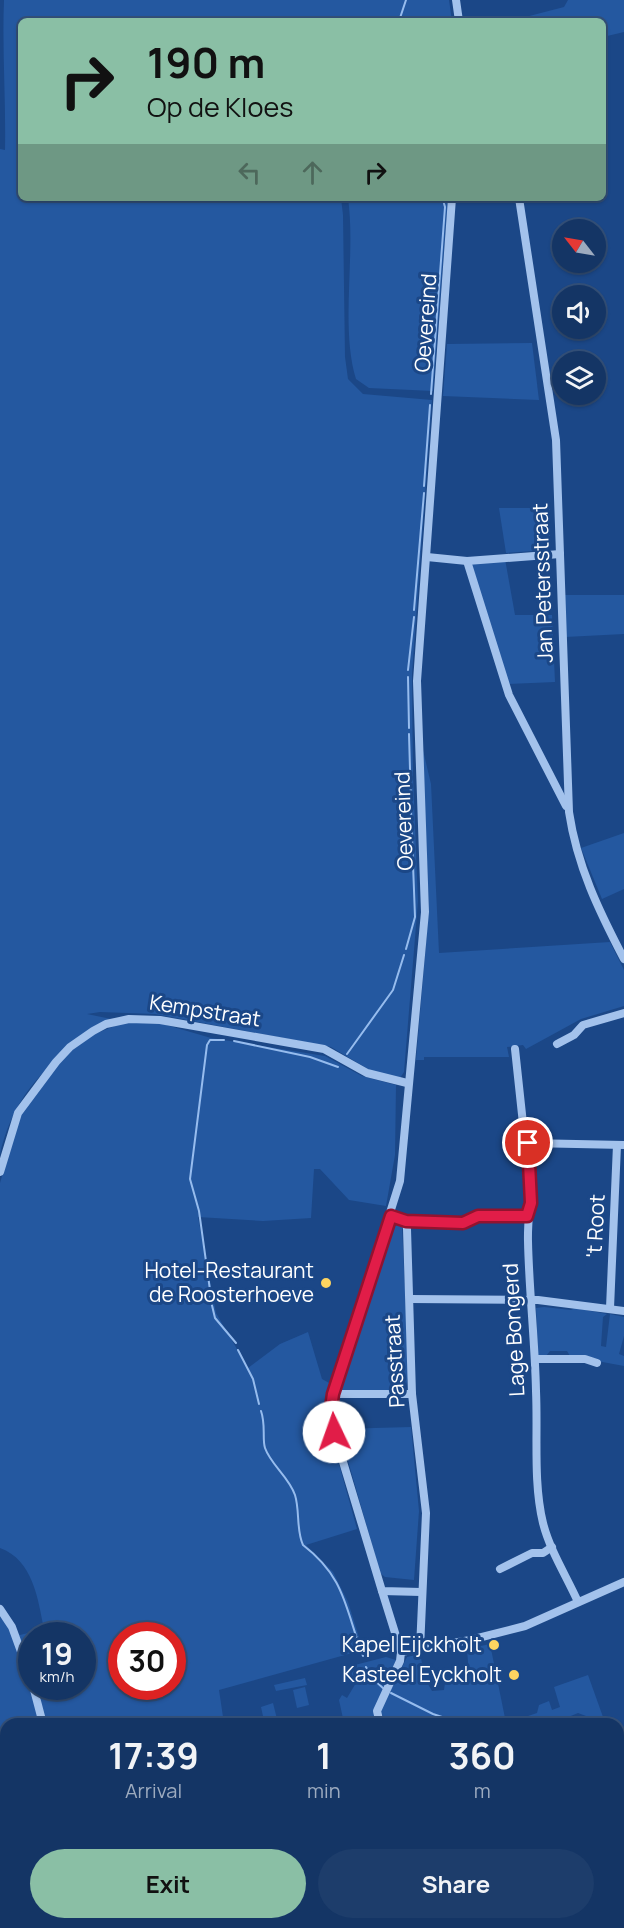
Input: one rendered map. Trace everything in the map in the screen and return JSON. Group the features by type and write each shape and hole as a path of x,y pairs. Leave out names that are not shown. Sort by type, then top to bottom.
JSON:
{"street":[{"path":"456,0 459,18"},
{"name":"Oevereind","path":"407,1083 425,912 417,681 452,201"},
{"name":"Jan Petersstraat","path":"519,201 555,440 569,812 578,860 595,902 624,959"},
{"path":"427,557 467,561 560,554"},
{"path":"467,561 509,695 569,812"},
{"path":"557,1044 573,1035 583,1025 624,1013"},
{"name":"Kempstraat","path":"0,1172 18,1113 63,1054 93,1031 129,1019 160,1020 324,1049 367,1073 407,1083"},
{"name":"Lage Bongerd","path":"516,1049 524,1133 528,1143 531,1203 527,1216 540,1505 546,1533 578,1602"},
{"path":"379,1718 377,1711 400,1660 401,1652 334,1432 331,1408 333,1394 391,1216 400,1181 407,1083"},
{"path":"528,1143 621,1145"},
{"name":"'t Root","path":"610,1308 621,1145"},
{"path":"391,1216 406,1221 463,1223 478,1216 527,1216"},
{"name":"Passtraat","path":"406,1221 412,1394 426,1513 420,1649"},
{"path":"410,1299 532,1300 624,1311"},
{"path":"535,1359 585,1359 597,1363"},
{"path":"333,1394 412,1394"},
{"path":"500,1569 532,1553 552,1548"},
{"path":"401,1652 507,1631 554,1614 624,1582"},
{"path":"382,1591 422,1592"},
{"path":"0,1609 12,1627 18,1644"},
{"path":"36,1700 41,1718"}],"shaded area":[{"path":"4,0 449,0 452,18 18,18 18,201 341,201 345,357 348,379 363,394 432,400 412,674 418,901 404,1072 400,1078 373,1072 331,1047 155,1014 100,1012 87,1014 111,1019 72,1047 41,1075 17,1109 7,1130 0,1154 0,149 5,150"},
{"path":"568,0 624,0 624,32 606,36 606,18 522,18 564,7"},
{"path":"348,201 448,201 433,391 369,388 356,379 349,337"},
{"path":"532,343 539,400 443,396 447,344"},
{"path":"499,508 550,508 550,547 547,550 506,553"},
{"path":"505,559 515,615 552,615 555,682 508,684 471,562"},
{"path":"563,595 624,595 624,634 565,637"},
{"path":"422,746 431,784 439,953 610,942 624,970 624,1006 581,1019 526,1049 523,1045 507,1047 509,1057 424,1057 424,1060 416,1060 429,908"},
{"path":"624,833 624,889 602,899 581,848"},
{"path":"124,1022 163,1024 211,1038 325,1056 362,1076 396,1085 395,1155 386,1206 349,1200 320,1169 314,1169 311,1218 263,1221 198,1217 216,1313 248,1368 280,1344 308,1332 322,1379 331,1384 327,1421 357,1529 306,1545 333,1572 348,1602 363,1650 219,1690 223,1717 263,1716 261,1707 273,1703 277,1718 0,1718 0,1617 18,1633 18,1700 96,1700 96,1622 42,1622 36,1593 27,1571 11,1554 0,1548 0,1183 20,1114 66,1055 90,1036"},
{"path":"399,1224 402,1226 409,1372 405,1390 343,1391 340,1388 388,1239 392,1228"},
{"path":"536,1308 571,1310 575,1308 607,1314 603,1317 601,1346 606,1347 610,1314 624,1317 624,1336 619,1354 624,1356 624,1366 570,1356 567,1351 550,1351 546,1356 538,1356"},
{"path":"411,1427 419,1511 414,1580 385,1577 380,1573 339,1429"},
{"path":"490,1644 505,1718 385,1718 380,1712 407,1657 420,1654 422,1663 417,1665 419,1675 425,1679 432,1691 444,1690 445,1683 459,1681 459,1677 469,1675 467,1649"},
{"path":"386,1657 396,1660 374,1710 373,1718 343,1718 339,1700 342,1695 347,1698 356,1683 352,1679 351,1666"},
{"path":"588,1675 603,1717 591,1718 578,1713 566,1718 522,1718 537,1713 539,1705 549,1701 552,1710 560,1707 554,1687"},
{"path":"305,1678 307,1685 276,1691 274,1685"},
{"path":"305,1687 309,1705 297,1708 293,1690"}],"waterway":[{"path":"400,18 406,0"},
{"path":"431,394 445,207 443,201"},
{"path":"424,486 430,405"},
{"path":"414,610 424,493"},
{"path":"408,670 414,617"},
{"path":"408,677 409,728"},
{"path":"409,734 411,805"},
{"path":"406,949 415,917 411,811"},
{"path":"347,1054 393,990 404,955"},
{"path":"210,1290 199,1211 190,1179 207,1045 210,1040 224,1040"},
{"path":"234,1041 310,1057 338,1067"},
{"path":"210,1297 215,1318 236,1343"},
{"path":"238,1350 253,1379 259,1404"},
{"path":"261,1411 265,1448 271,1460 289,1482 295,1495 303,1545 317,1557 336,1582 363,1656"},
{"path":"366,1667 372,1678 384,1689"},
{"path":"391,1693 445,1718"}],"place":[{"name":"Hotel-Restaurant de Roosterhoeve","path":"326,1283"},
{"name":"Kapel Eijckholt","path":"494,1645"},
{"name":"Kasteel Eyckholt","path":"514,1675"}],"route":[{"path":"334,1432 331,1408 333,1394 391,1216 406,1221 463,1223 478,1216 527,1216 531,1203 528,1143"}]}
